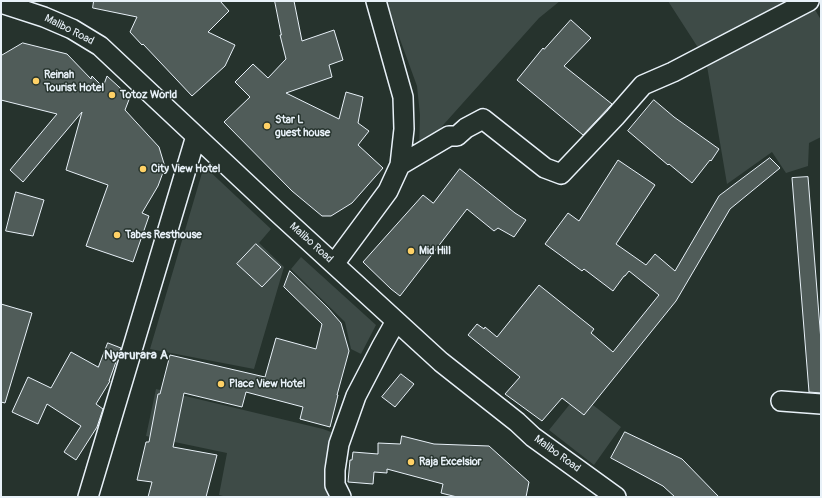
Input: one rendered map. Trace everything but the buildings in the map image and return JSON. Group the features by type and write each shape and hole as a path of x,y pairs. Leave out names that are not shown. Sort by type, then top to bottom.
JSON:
{"street":[{"path":"334,264 388,191 400,165 404,129 403,97 376,1"},
{"path":"400,165 449,136 457,136 466,128 483,119 546,168 561,174 643,85 680,68 809,1"},
{"name":"Malibo Road","path":"1,3 44,17 72,29 100,46 277,212 441,362 517,422 533,437 611,496"},
{"path":"88,497 196,136"},
{"path":"340,497 335,485 335,470 339,444 356,396 396,321"},
{"path":"781,401 821,404"}],"shaded area":[{"path":"386,1 560,1 539,18 419,152 420,115 417,86"},
{"path":"668,1 810,1 821,20 821,137 809,143 808,166 786,173 772,152 727,184 706,60"},
{"path":"204,166 271,229 259,243 284,267 254,369 150,349"},
{"path":"301,257 376,325 361,354 351,349 345,322 291,269"},
{"path":"156,389 331,432 328,457 330,497 227,497 219,495 227,453 146,436"},
{"path":"570,404 584,415 593,405 621,427 594,465 549,430"}],"place":[{"name":"Reinah Tourist Hotel","path":"36,81"},
{"name":"Totoz World","path":"112,95"},
{"name":"Star L guest house","path":"267,126"},
{"name":"City View Hotel","path":"143,169"},
{"name":"Tabes Resthouse","path":"117,235"},
{"name":"Mid Hill","path":"411,251"},
{"name":"Place View Hotel","path":"221,384"},
{"name":"Raja Excelsior","path":"411,462"}],"district":[{"name":"Nyarurara A","path":"136,356"}]}
